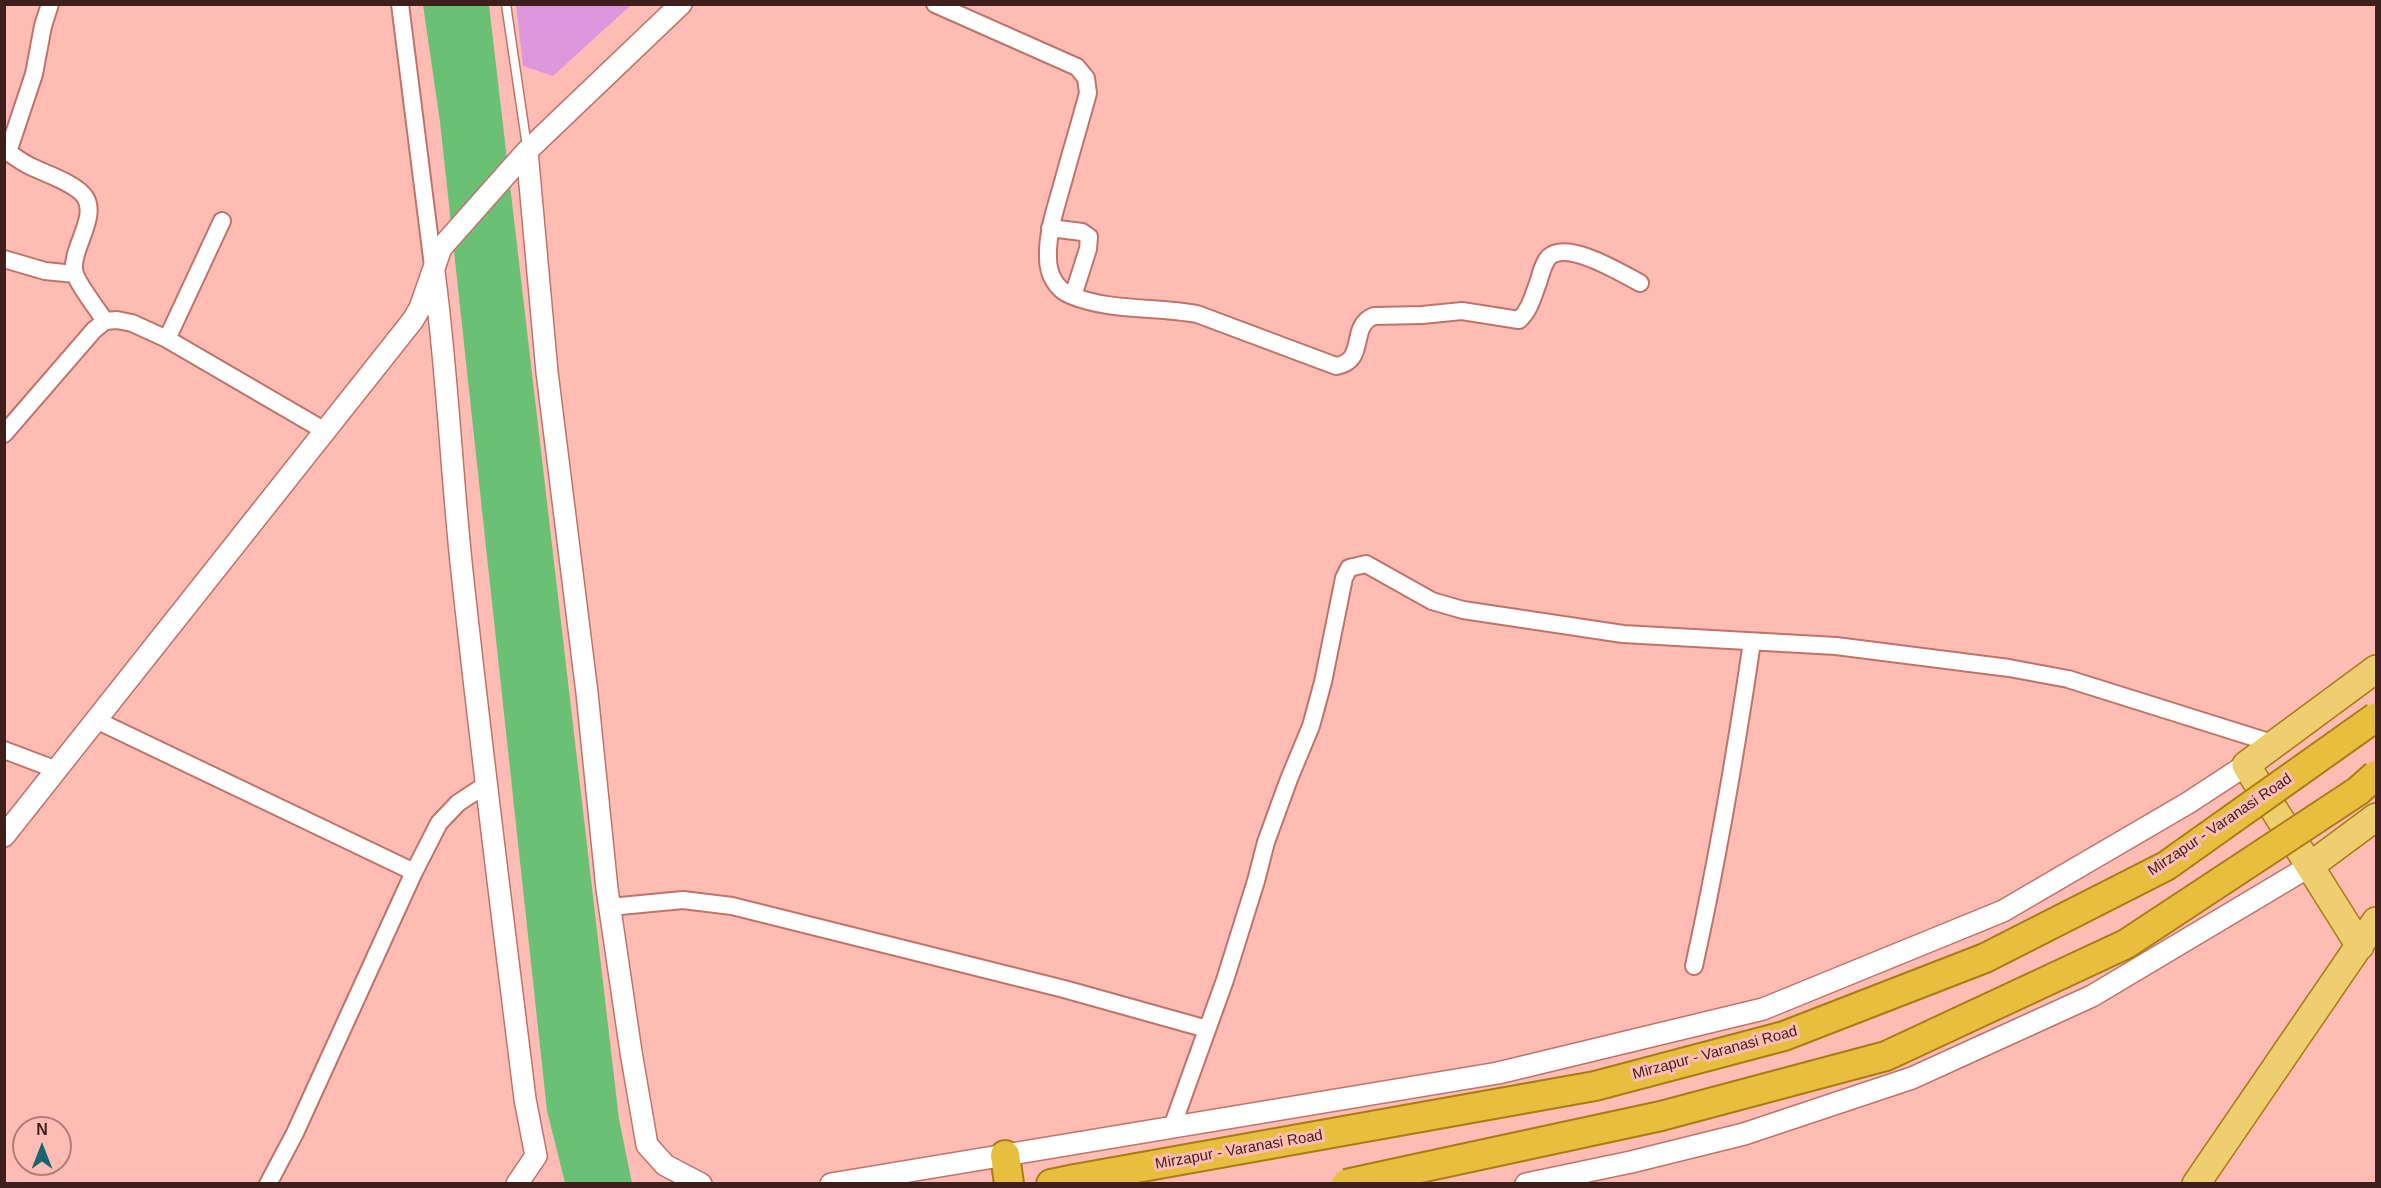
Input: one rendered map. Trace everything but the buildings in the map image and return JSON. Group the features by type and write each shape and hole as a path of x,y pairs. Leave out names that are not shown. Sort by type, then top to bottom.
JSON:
{"highway":[{"name":"Mirzapur - Varanasi Road","path":"1063,1181 1595,1086 1784,1036 1985,958 2166,866 2376,717"},
{"path":"1346,1184 1661,1116 1886,1056 2126,944 2358,791 2376,775"},
{"path":"1005,1155 1009,1184"}],"main road":[{"path":"2368,949 2310,866 2246,765 2376,669"},
{"path":"2310,866 2376,817"},
{"path":"2196,1184 2368,949 2376,921"}],"street":[{"path":"50,4 43,26 34,74 6,151 76,189 85,197 88,218 75,264 75,274 105,321"},
{"path":"400,4 437,257 461,559 525,1098 536,1156 517,1184"},
{"path":"4,836 412,320 420,308 437,257 522,157 681,4"},
{"path":"934,4 1077,67 1086,78 1088,93 1050,228 1047,260 1053,279 1062,291 1073,296 1110,305 1197,314 1336,366 1347,364 1353,357 1362,326 1367,319 1374,316 1462,311 1519,320 1525,315 1545,262 1551,255 1559,252 1575,253 1604,264 1640,283"},
{"path":"522,157 586,682 610,908 647,1145 665,1165 701,1184"},
{"path":"167,339 222,221"},
{"path":"1050,228 1082,232 1089,237 1088,249 1073,296"},
{"path":"4,259 45,272 75,274"},
{"path":"4,434 94,330 105,321 117,320 132,323 167,339 325,431"},
{"path":"1172,1127 1256,881 1266,842 1288,779 1311,726 1323,682 1344,578 1349,568 1366,564 1432,601 1494,615 1623,634 1836,646 1890,652 2009,668 2068,679 2275,744"},
{"path":"1694,966 1733,769 1752,642"},
{"path":"96,720 414,872"},
{"path":"4,750 57,770"},
{"path":"831,1184 1498,1073 1763,1009 2003,911 2188,803 2246,765"},
{"path":"268,1184 295,1133 414,872 439,823 458,803 487,784"},
{"path":"1526,1184 1631,1162 1744,1134 1912,1078 2092,996 2310,866"},
{"path":"610,908 683,900 732,906 1064,989 1207,1029"}],"lane":[{"path":"507,4 522,157"}],"shaded area":[{"path":"516,4 631,5 553,76 523,66"},
{"path":"423,5 489,5 619,1119 632,1183 565,1183 547,1111 440,122"}]}
